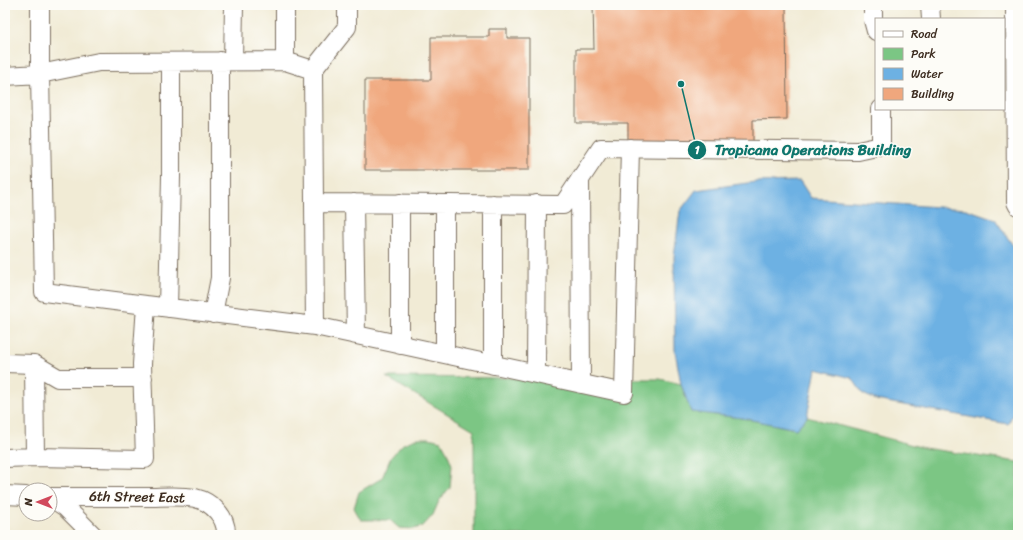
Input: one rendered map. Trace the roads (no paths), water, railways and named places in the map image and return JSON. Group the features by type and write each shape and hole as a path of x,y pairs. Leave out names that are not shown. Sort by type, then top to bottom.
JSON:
{"street":[{"path":"40,5 44,292 315,326 624,394 630,148"},
{"path":"213,314 220,278 227,61 234,5"},
{"path":"285,61 286,5"},
{"path":"315,326 312,70 347,27 347,5"},
{"path":"873,5 873,20 875,27"},
{"path":"930,5 931,18"},
{"path":"1015,5 1010,41 1016,202 1018,206"},
{"path":"5,76 40,74 99,62 285,61 312,70"},
{"path":"168,308 171,177 171,62"},
{"path":"314,203 563,204 601,148 858,151 881,146 880,110"},
{"path":"580,179 581,384"},
{"path":"354,203 356,335"},
{"path":"400,203 400,344"},
{"path":"445,204 445,354"},
{"path":"493,204 493,365"},
{"path":"536,374 537,204"},
{"path":"5,458 35,457 145,459 142,378 146,305"},
{"path":"5,363 34,364 58,378 142,378"},
{"path":"34,364 35,457"},
{"path":"5,495 18,496"},
{"name":"6th Street East","path":"58,497 195,498 213,506 221,516 226,527 226,535"},
{"name":"6th Street East","path":"58,503 93,535"}],"water":[{"path":"800,181 811,198 966,209 995,219 1018,253 1018,404 1008,424 876,400 863,394 852,378 816,369 807,417 796,429 742,418 691,412 681,384 675,351 674,256 680,211 696,190 755,182"}],"place":[{"name":"Tropicana Operations Building","path":"681,84"}]}
